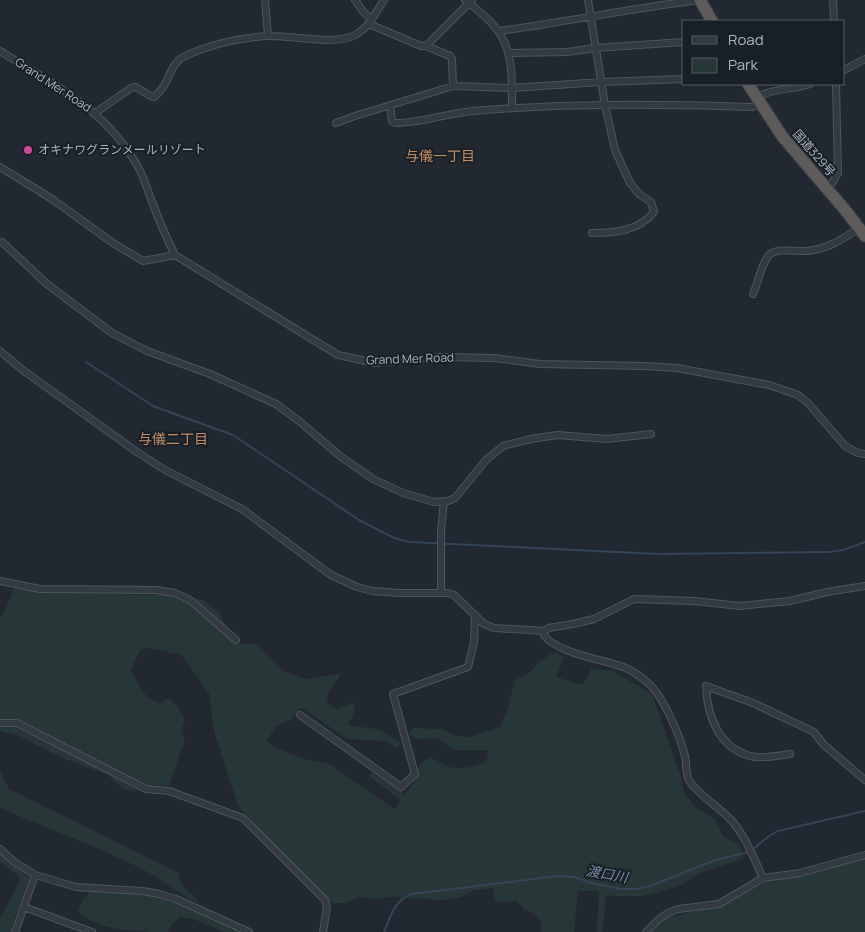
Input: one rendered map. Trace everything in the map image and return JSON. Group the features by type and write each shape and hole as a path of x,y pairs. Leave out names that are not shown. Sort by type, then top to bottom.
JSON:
{"highway":[{"path":"700,0 711,20"},
{"name":"国道329号","path":"749,85 782,136 862,232"}],"street":[{"path":"266,0 268,36"},
{"path":"355,0 371,21 422,46 450,56 452,59 453,86"},
{"path":"95,113 131,88 136,87 154,98 166,85 174,65 184,57 223,42 268,36 340,40 354,36 365,29 384,0"},
{"path":"588,0 605,105 615,150 630,183 639,194 651,202 654,212 636,227 610,233 592,233"},
{"path":"498,31 651,6 700,0"},
{"path":"832,0 834,20"},
{"path":"426,46 468,1 494,26 509,52 512,108"},
{"path":"509,52 568,52 596,48 682,42"},
{"name":"Grand Mer Road","path":"0,51 95,113 124,143 140,170 175,255 338,355 375,363 440,357 494,358 540,364 677,368 768,385 798,395 808,403 845,446 858,453 865,454"},
{"path":"845,69 865,59"},
{"path":"336,123 453,86 512,88 682,79"},
{"path":"390,105 392,120 395,123 410,123 472,111 512,108 605,105 752,108 763,94 807,85"},
{"path":"828,190 838,173 836,85"},
{"path":"0,167 52,199 113,243 143,261 175,255"},
{"path":"753,294 762,268 768,257 774,252 817,250 862,232"},
{"path":"2,242 47,284 112,334 147,350 210,374 276,404 340,456 374,479 403,492 434,502 444,502 455,498 486,460 503,446 557,435 607,439 651,434"},
{"path":"0,351 24,371 137,452 165,470 242,509 331,575 357,587 372,591 399,593 441,591 454,595 484,624 494,628 545,631 548,628 594,619 634,599 694,601 740,606 790,601 827,592 865,586"},
{"path":"441,591 441,539 444,502"},
{"path":"0,581 40,589 156,590 176,593 190,600 236,640"},
{"path":"300,715 401,787 415,774 393,694 468,667 474,643 475,615"},
{"path":"545,631 544,635 550,642 594,660 614,664 634,672 648,682 663,703 670,718 685,755 688,780 732,822 746,842 763,878"},
{"path":"790,754 756,757 732,748 714,726 708,710 706,686 753,702 814,732 823,744 865,780"},
{"path":"0,723 17,723 146,789 169,791 244,818 325,900 327,907 323,932"},
{"path":"0,849 13,861 35,875 76,887 143,891 159,894 176,899 249,932"},
{"path":"646,932 668,913 678,909 719,904 763,878 800,873 865,855"},
{"path":"15,932 35,875"},
{"path":"24,907 90,932"}],"green space":[{"path":"14,588 43,593 185,595 205,601 220,614 233,643 257,644 284,671 306,679 341,674 327,695 328,703 336,709 355,702 353,715 348,724 383,732 400,743 398,748 384,741 347,739 301,707 290,720 275,727 267,741 274,747 300,758 329,764 396,810 400,800 369,776 372,772 405,794 414,781 419,766 429,758 453,768 464,768 486,762 489,750 453,750 437,739 417,740 408,733 414,728 441,729 456,736 469,737 500,727 507,711 516,677 525,677 539,662 554,652 564,657 556,677 583,685 592,668 615,672 652,694 680,774 684,793 697,809 715,819 724,837 740,844 744,858 697,874 681,885 645,896 606,896 602,932 597,932 599,891 578,891 574,932 541,932 541,922 534,913 524,910 517,901 495,902 493,888 474,890 464,896 453,899 437,900 392,897 372,899 358,897 347,903 333,903 238,806 214,731 209,693 181,655 148,648 140,650 131,670 139,686 149,698 160,704 168,698 178,706 185,721 181,731 185,739 169,785 149,785 136,791 124,790 107,774 62,758 19,736 0,731 0,616 3,615"},
{"path":"0,771 9,789 179,873 181,884 197,899 198,903 149,873 125,861 0,808"},
{"path":"0,854 29,878 10,932 0,932 0,918 15,891 20,877 0,862"},
{"path":"865,857 865,932 651,932 667,918 719,905 765,882"},
{"path":"91,891 143,894 167,899 241,932 225,932 193,919 180,917 172,924 168,932 132,931 107,927 86,918 78,911 83,899"}],"waterway":[{"path":"86,362 153,406 233,435 359,520 394,538 409,542 658,554 829,552 843,550 865,542"},
{"name":"渡口川","path":"752,850 778,831 865,811"},
{"name":"渡口川","path":"384,932 397,904 412,894 558,876 574,877 595,884 621,889 636,889 650,886 716,860 748,852"}],"place":[{"name":"オキナワグランメールリゾート","path":"28,150"}],"district":[{"name":"与儀一丁目","path":"440,156"},
{"name":"与儀二丁目","path":"173,439"}]}
